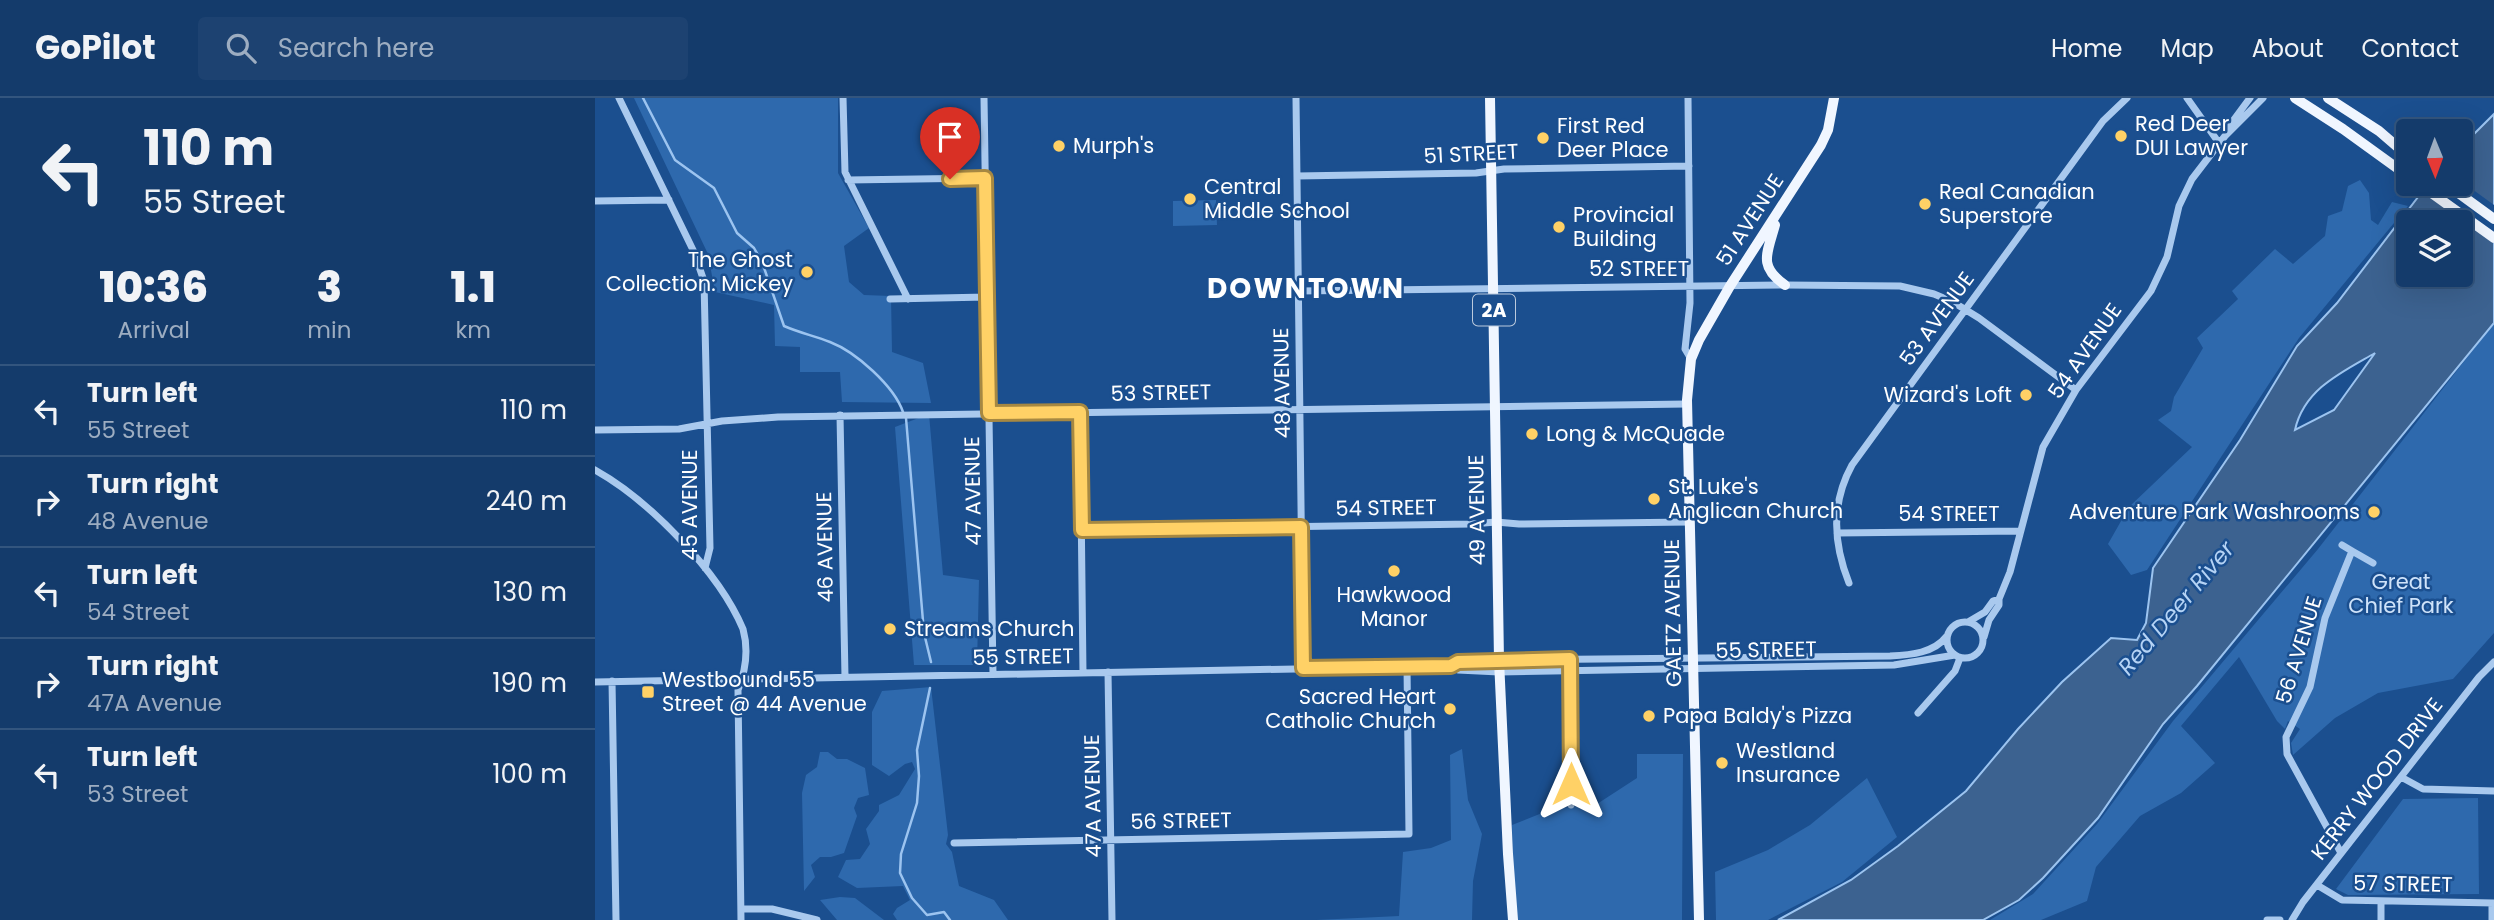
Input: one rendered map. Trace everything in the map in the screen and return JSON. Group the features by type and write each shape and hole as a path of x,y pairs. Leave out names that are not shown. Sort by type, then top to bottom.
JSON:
{"main road":[{"name":"49 AVENUE","path":"1490,98 1499,666 1506,832 1513,920"},
{"name":"51 AVENUE","path":"1691,359 1730,286 1823,141 1832,115 1834,98"},
{"path":"2295,98 2396,167"},
{"path":"2327,98 2379,131 2396,146"},
{"path":"2436,196 2494,237"},
{"path":"2462,196 2494,219"},
{"path":"1777,215 1766,263 1771,274 1785,285"},
{"name":"GAETZ AVENUE","path":"1691,359 1687,404 1699,920"}],"street":[{"name":"45 AVENUE","path":"619,98 698,261 704,281 710,552 705,568 743,629 746,666 738,690 741,920"},
{"path":"843,98 844,167 848,180 908,299"},
{"name":"47 AVENUE","path":"984,98 993,674"},
{"name":"48 AVENUE","path":"1296,98 1303,668"},
{"name":"GAETZ AVENUE","path":"1688,98 1691,287 1685,349 1691,359"},
{"name":"53 AVENUE","path":"1849,583 1841,563 1836,512 1840,491 1852,464 2103,121 2127,98"},
{"path":"2187,98 2219,144"},
{"path":"2225,136 2228,127 2250,98"},
{"path":"2225,136 2263,98"},
{"name":"54 AVENUE","path":"1984,637 2010,572 2043,447 2076,390 2151,291 2167,257 2182,198 2192,179 2225,136"},
{"name":"51 STREET","path":"1297,176 1689,166"},
{"path":"848,180 985,178"},
{"path":"595,201 669,200"},
{"name":"52 STREET","path":"1298,291 1900,286 1934,293 1966,309 2076,390"},
{"path":"890,299 987,297"},
{"name":"53 STREET","path":"595,430 661,430 757,418 840,415 1687,404"},
{"path":"1080,412 1083,673"},
{"name":"46 AVENUE","path":"840,415 845,677"},
{"path":"595,470 645,505 705,568"},
{"name":"54 STREET","path":"1082,530 1496,522 1690,522"},
{"name":"54 STREET","path":"1837,533 2020,531"},
{"path":"2342,545 2373,563"},
{"name":"56 AVENUE","path":"2341,853 2287,754 2285,743 2310,687 2325,618 2352,551"},
{"path":"1968,622 1979,627 1984,637 1983,645 1977,654 1966,659 1958,657 1948,647 1947,636 1953,626 1968,622 1999,599"},
{"name":"55 STREET","path":"1499,666 1570,659 1903,655 1935,647 1947,636"},
{"path":"1918,713 1955,671 1958,657"},
{"name":"55 STREET","path":"595,682 1451,666 1458,662 1571,670 1694,669 1894,665 1958,657"},
{"path":"1570,659 1571,805"},
{"name":"KERRY WOOD DRIVE","path":"2292,920 2341,853 2479,677 2494,662"},
{"name":"56 STREET","path":"954,843 1409,834 1407,667"},
{"name":"47A AVENUE","path":"1108,672 1112,920"},
{"path":"612,681 616,920"},
{"path":"2401,777 2424,789 2494,791"},
{"name":"57 STREET","path":"2317,885 2339,900 2493,903"},
{"path":"2381,902 2381,920"},
{"path":"2492,920 2493,903"},
{"path":"741,909 772,909 817,920"},
{"path":"2267,920 2280,920"}],"green space":[{"path":"634,98 838,98 838,173 869,228 844,246 849,282 864,295 891,296 892,352 923,363 931,403 842,402 840,372 800,372 800,347 775,346 774,305 715,292 708,254"},
{"path":"2360,180 2369,193 2371,220 2378,225 2392,202 2408,206 2405,210 2396,210 2396,221 2299,338 2147,570 2131,575 2108,544 2129,507 2192,447 2158,420 2171,411 2174,397 2203,348 2197,338 2238,299 2232,291 2275,249 2293,264 2325,236 2328,216 2342,211 2348,186"},
{"path":"1216,200 1217,225 1173,226 1173,201"},
{"name":"Great Chief Park","path":"2494,323 2494,633 2453,679 2378,693 2335,718 2293,755 2291,743 2300,729 2288,721 2285,729 2277,721 2239,657 2181,726 2215,763 2181,793 2140,816 2096,867 2087,901 2041,920 1990,920 2033,894 2097,824 2173,721 2318,549"},
{"path":"929,414 943,575 979,580 977,665 914,665 895,427"},
{"path":"931,687 948,835 946,844 952,852 959,886 994,900 1008,920 897,920 893,914 910,900 903,886 857,888 838,877 846,860 860,859 870,844 866,829 879,811 879,805 899,795 915,769 912,762 889,776 872,765 872,712 882,691"},
{"path":"1462,749 1468,800 1482,834 1473,881 1472,920 1316,920 1399,916 1403,852 1431,848 1451,840 1450,755"},
{"path":"820,752 828,752 837,759 847,759 865,768 869,795 858,798 854,808 857,816 844,853 820,857 811,865 815,877 804,891 802,793 806,775 817,767"},
{"path":"1637,754 1683,754 1682,920 1516,920 1512,825 1552,809 1597,804 1637,778"},
{"path":"1867,778 1897,837 1842,882 1768,920 1716,920 1715,872 1768,850 1810,825"},
{"path":"2478,798 2479,894 2348,895 2336,889 2403,799"},
{"path":"855,898 884,920 837,920 820,900"}],"water":[{"name":"Red Deer River","path":"2494,114 2494,323 2163,724 2098,818 2019,900 1983,920 1778,920 1851,880 1966,791 2062,682 2111,638 2137,640 2146,623 2153,568 2240,440 2297,346 2337,303 2396,226 2396,287 2473,287 2473,210 2408,210 2419,196 2473,196 2473,135","holes":["2375,353 2334,410 2295,430 2307,403 2326,383"]}],"pier":[{"path":"2473,190 2494,205 2494,243 2473,228 2473,210 2448,210 2428,196 2473,196"}],"waterway":[{"path":"643,98 675,160 714,188 737,233 754,248 762,262 784,326 830,342 851,353 883,381 903,412"},
{"path":"906,418 924,633 931,662"},
{"path":"930,688 917,750 917,803 901,854 900,873 912,898 927,915 944,912 950,920"}],"place":[{"name":"Red Deer DUI Lawyer","path":"2121,136"},
{"name":"First Red Deer Place","path":"1543,138"},
{"name":"Murph's","path":"1059,146"},
{"name":"Central Middle School","path":"1190,199"},
{"name":"Real Canadian Superstore","path":"1925,204"},
{"name":"Provincial Building","path":"1559,227"},
{"name":"The Ghost Collection: Mickey","path":"807,272"},
{"name":"Wizard's Loft","path":"2026,395"},
{"name":"Long & McQuade","path":"1532,434"},
{"name":"St. Luke's Anglican Church","path":"1654,499"},
{"name":"Adventure Park Washrooms","path":"2374,512"},
{"name":"Hawkwood Manor","path":"1394,571"},
{"name":"Streams Church","path":"890,629"},
{"name":"Westbound 55 Street @ 44 Avenue","path":"648,692"},
{"name":"Sacred Heart Catholic Church","path":"1450,709"},
{"name":"Papa Baldy's Pizza","path":"1649,716"},
{"name":"Westland Insurance","path":"1722,763"}],"district":[{"name":"DOWNTOWN","path":"1306,288"}],"route":[{"path":"950,179 985,178 989,413 1080,412 1082,530 1301,527 1303,668 1451,666 1458,662 1570,659 1571,784"}]}
